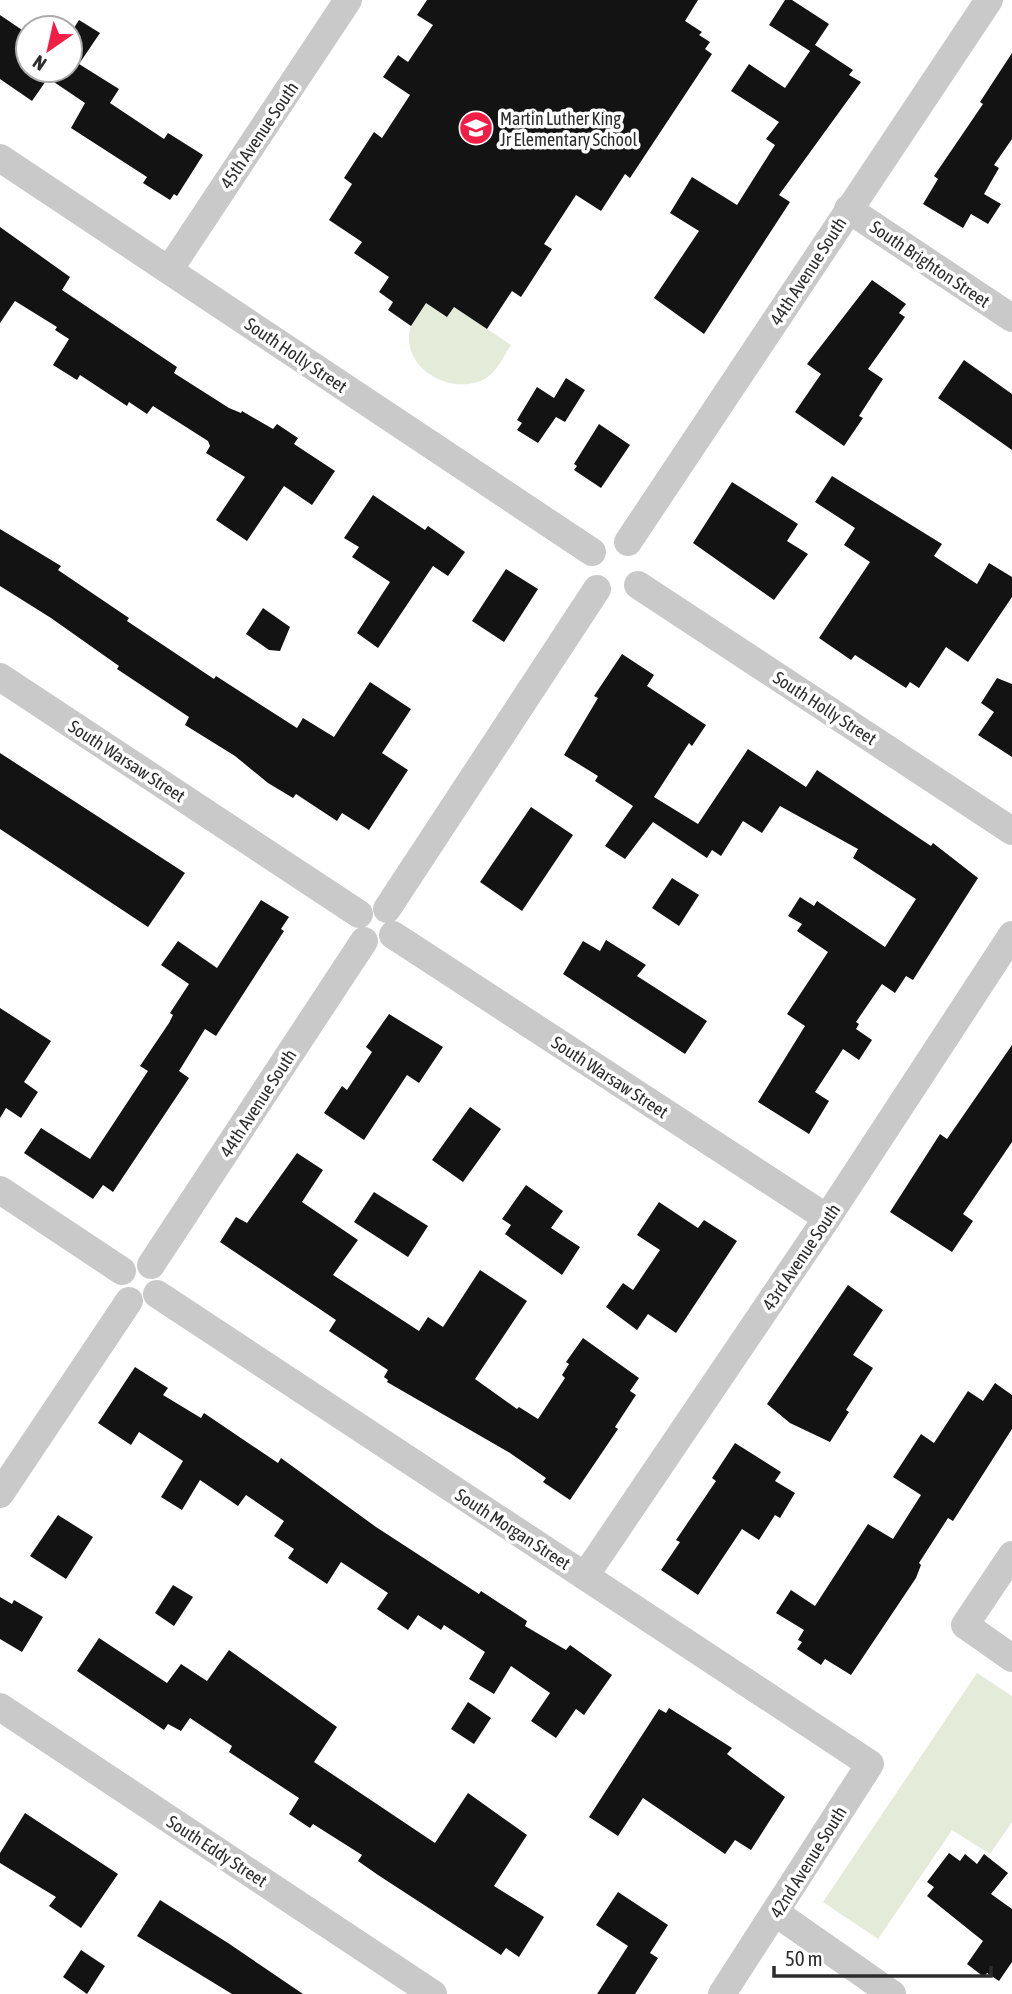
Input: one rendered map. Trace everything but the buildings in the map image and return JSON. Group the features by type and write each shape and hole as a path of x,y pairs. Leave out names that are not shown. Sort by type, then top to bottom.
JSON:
{"street":[{"name":"45th Avenue South","path":"169,270 348,0"},
{"name":"44th Avenue South","path":"628,542 989,0"},
{"name":"South Holly Street","path":"0,158 592,552"},
{"name":"South Brighton Street","path":"848,209 1012,318"},
{"path":"611,539 628,542 641,555 644,564 638,584 619,596 609,596 597,589 588,576 587,567 592,552 601,543 611,539"},
{"name":"South Holly Street","path":"638,584 1012,831"},
{"name":"44th Avenue South","path":"151,1265 597,589"},
{"name":"South Warsaw Street","path":"0,677 827,1218"},
{"name":"43rd Avenue South","path":"585,1576 827,1218 1012,935"},
{"path":"0,1190 122,1271"},
{"path":"135,1262 151,1265 160,1279 157,1294 143,1303 129,1300 120,1290 122,1271 135,1262"},
{"name":"South Morgan Street","path":"157,1294 870,1764"},
{"path":"0,1494 129,1300"},
{"path":"1012,1555 965,1625 1012,1658"},
{"name":"South Eddy Street","path":"0,1707 433,1994"},
{"name":"42nd Avenue South","path":"722,1994 870,1764"},
{"path":"776,1913 892,1994"}],"green space":[{"path":"426,303 454,307 511,345 489,376 476,383 461,384 447,382 421,367 413,355 409,341 411,326"},
{"path":"977,1673 1012,1696 1012,1822 990,1854 952,1830 878,1939 823,1902"}],"place":[{"name":"Martin Luther King Jr Elementary School","path":"476,128"}]}
